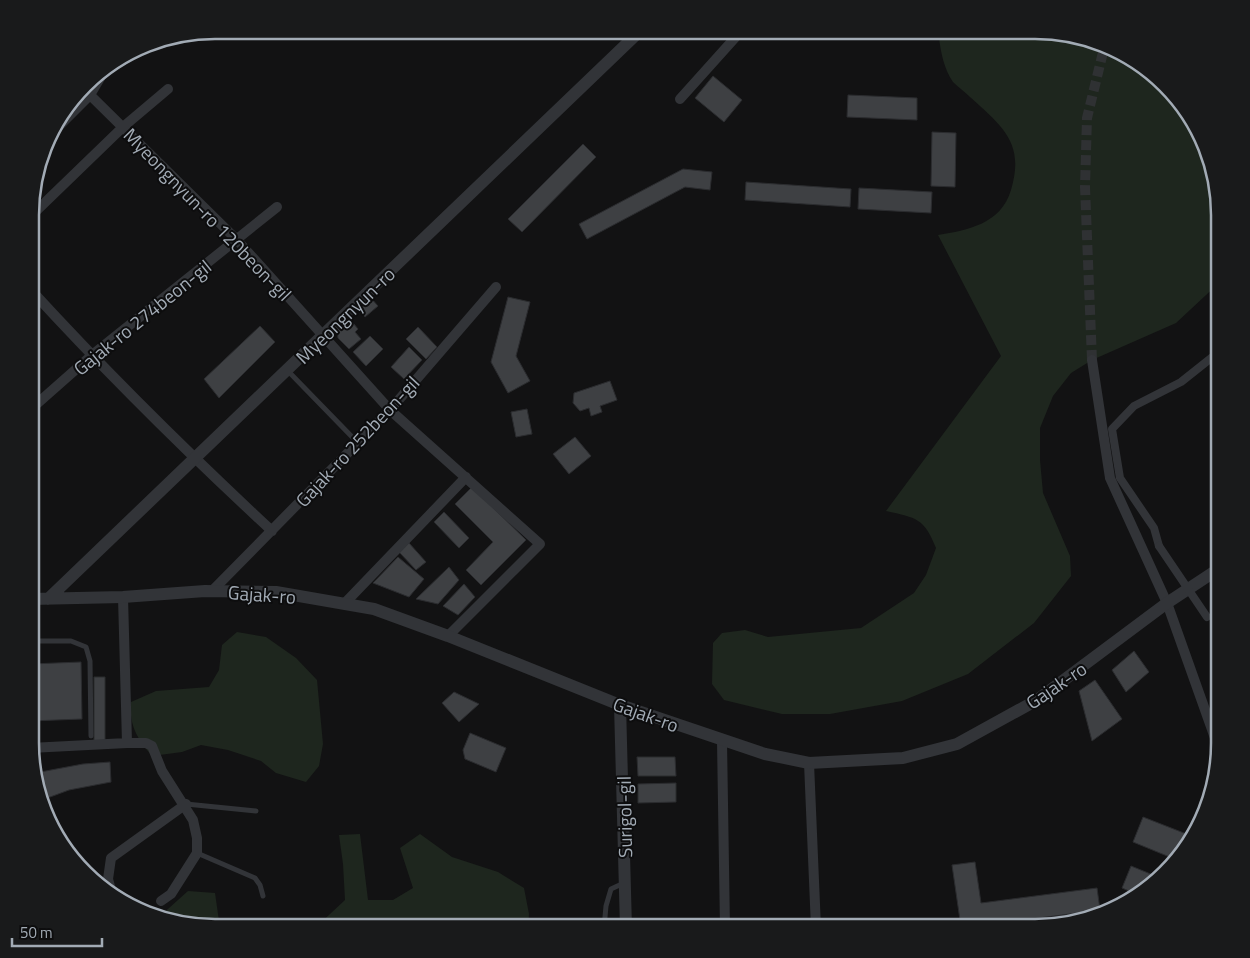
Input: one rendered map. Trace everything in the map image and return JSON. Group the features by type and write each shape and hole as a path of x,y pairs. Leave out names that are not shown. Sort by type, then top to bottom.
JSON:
{"street":[{"name":"Myeongnyun-ro","path":"48,599 632,39"},
{"path":"680,99 734,39"},
{"path":"68,117 90,95 96,84"},
{"path":"39,208 123,127 168,89"},
{"name":"Myeongnyun-ro 120beon-gil","path":"90,95 237,240 390,410 540,544 448,636"},
{"name":"Gajak-ro 274beon-gil","path":"39,402 91,356 277,207"},
{"name":"Gajak-ro 252beon-gil","path":"212,591 390,410 496,286"},
{"path":"39,299 91,356 194,459 272,531"},
{"path":"1207,617 1159,546 1154,528 1120,478 1112,429 1134,406 1181,382 1211,358"},
{"path":"1092,360 1110,478 1167,603 1211,727"},
{"path":"344,604 466,477"},
{"name":"Gajak-ro","path":"39,599 123,598 212,591 276,592 374,609 448,636 620,706 765,754 809,762 902,758 957,744 1037,700 1167,603 1211,574"},
{"path":"123,598 127,743"},
{"name":"Surigol-gil","path":"620,706 626,919"},
{"path":"722,741 725,919"},
{"path":"39,748 127,743 146,743 152,746 162,770 186,804 193,820 197,853 171,894 160,901"},
{"path":"809,762 816,919"},
{"path":"109,884 108,879 111,858 186,804"}],"lane":[{"path":"287,370 358,443"},
{"path":"39,641 71,641 86,647 90,661 91,736"},
{"path":"186,804 256,811"},
{"path":"197,853 255,878 260,885 263,896"},
{"path":"605,919 611,888 625,883"}],"shaded area":[{"path":"939,39 1047,39 1070,42 1103,52 1123,62 1160,90 1188,127 1198,147 1208,180 1211,203 1211,290 1176,323 1092,360 1071,373 1053,396 1040,428 1043,493 1070,556 1071,576 1034,623 968,674 902,701 830,714 782,714 724,700 712,684 713,643 722,633 745,630 768,637 861,628 914,593 926,575 936,548 932,538 918,521 886,511 1001,356 938,235 972,228 1000,211 1011,190 1015,174 1013,148 1001,127 953,82 943,61"},
{"path":"237,632 266,637 296,658 317,680 323,744 319,766 306,782 276,773 261,761 228,750 201,745 182,752 152,756 135,731 131,718 131,702 156,691 209,687 219,670 222,645"},
{"path":"360,834 368,900 393,900 413,888 400,848 420,834 452,857 498,872 524,888 529,919 325,919 345,900 339,835"},
{"path":"188,891 215,893 219,919 192,918 165,912"}],"building":[{"path":"713,76 742,100 724,122 695,98"},
{"path":"848,95 917,98 917,120 847,117"},
{"path":"932,132 956,133 955,187 931,186"},
{"path":"583,144 596,157 522,232 508,219"},
{"path":"683,169 712,172 710,190 685,187 587,239 579,224"},
{"path":"746,182 851,189 850,207 745,200"},
{"path":"859,188 932,192 931,213 858,209"},
{"path":"370,297 378,306 365,317 357,308"},
{"path":"508,297 530,302 516,356 530,381 508,393 491,362"},
{"path":"349,318 358,329 355,332 361,339 349,349 338,338 337,328"},
{"path":"260,326 275,342 219,398 204,379"},
{"path":"418,327 437,347 426,359 406,339"},
{"path":"370,336 383,349 366,366 353,352"},
{"path":"409,347 422,360 404,379 391,367"},
{"path":"610,381 617,400 600,406 602,412 591,416 589,408 580,411 573,403 574,393"},
{"path":"527,409 532,434 516,437 511,412"},
{"path":"575,437 591,456 569,474 553,454"},
{"path":"472,487 526,540 481,585 466,570 493,542 455,504"},
{"path":"444,512 469,538 459,548 434,522"},
{"path":"409,543 426,562 416,570 399,552"},
{"path":"398,557 424,579 409,597 373,583"},
{"path":"449,567 459,580 438,604 416,599"},
{"path":"464,584 475,597 458,615 443,606"},
{"path":"1134,651 1149,672 1126,692 1112,670"},
{"path":"81,662 82,719 39,721 39,664"},
{"path":"94,677 105,677 105,740 94,741"},
{"path":"1095,680 1122,719 1092,741 1079,691"},
{"path":"454,692 479,704 459,722 442,703"},
{"path":"470,733 506,748 496,772 465,759 463,750"},
{"path":"637,757 675,757 676,776 638,776"},
{"path":"110,762 111,782 69,790 47,798 41,772 83,764"},
{"path":"676,783 676,802 638,803 638,784"},
{"path":"1143,817 1186,834 1170,857 1133,842"},
{"path":"975,862 981,903 1097,888 1100,907 1085,912 1031,919 960,919 952,865"},
{"path":"1131,866 1152,875 1130,892 1122,888"}],"tunnel":[{"path":"1092,360 1085,187 1087,118 1103,52"}]}
